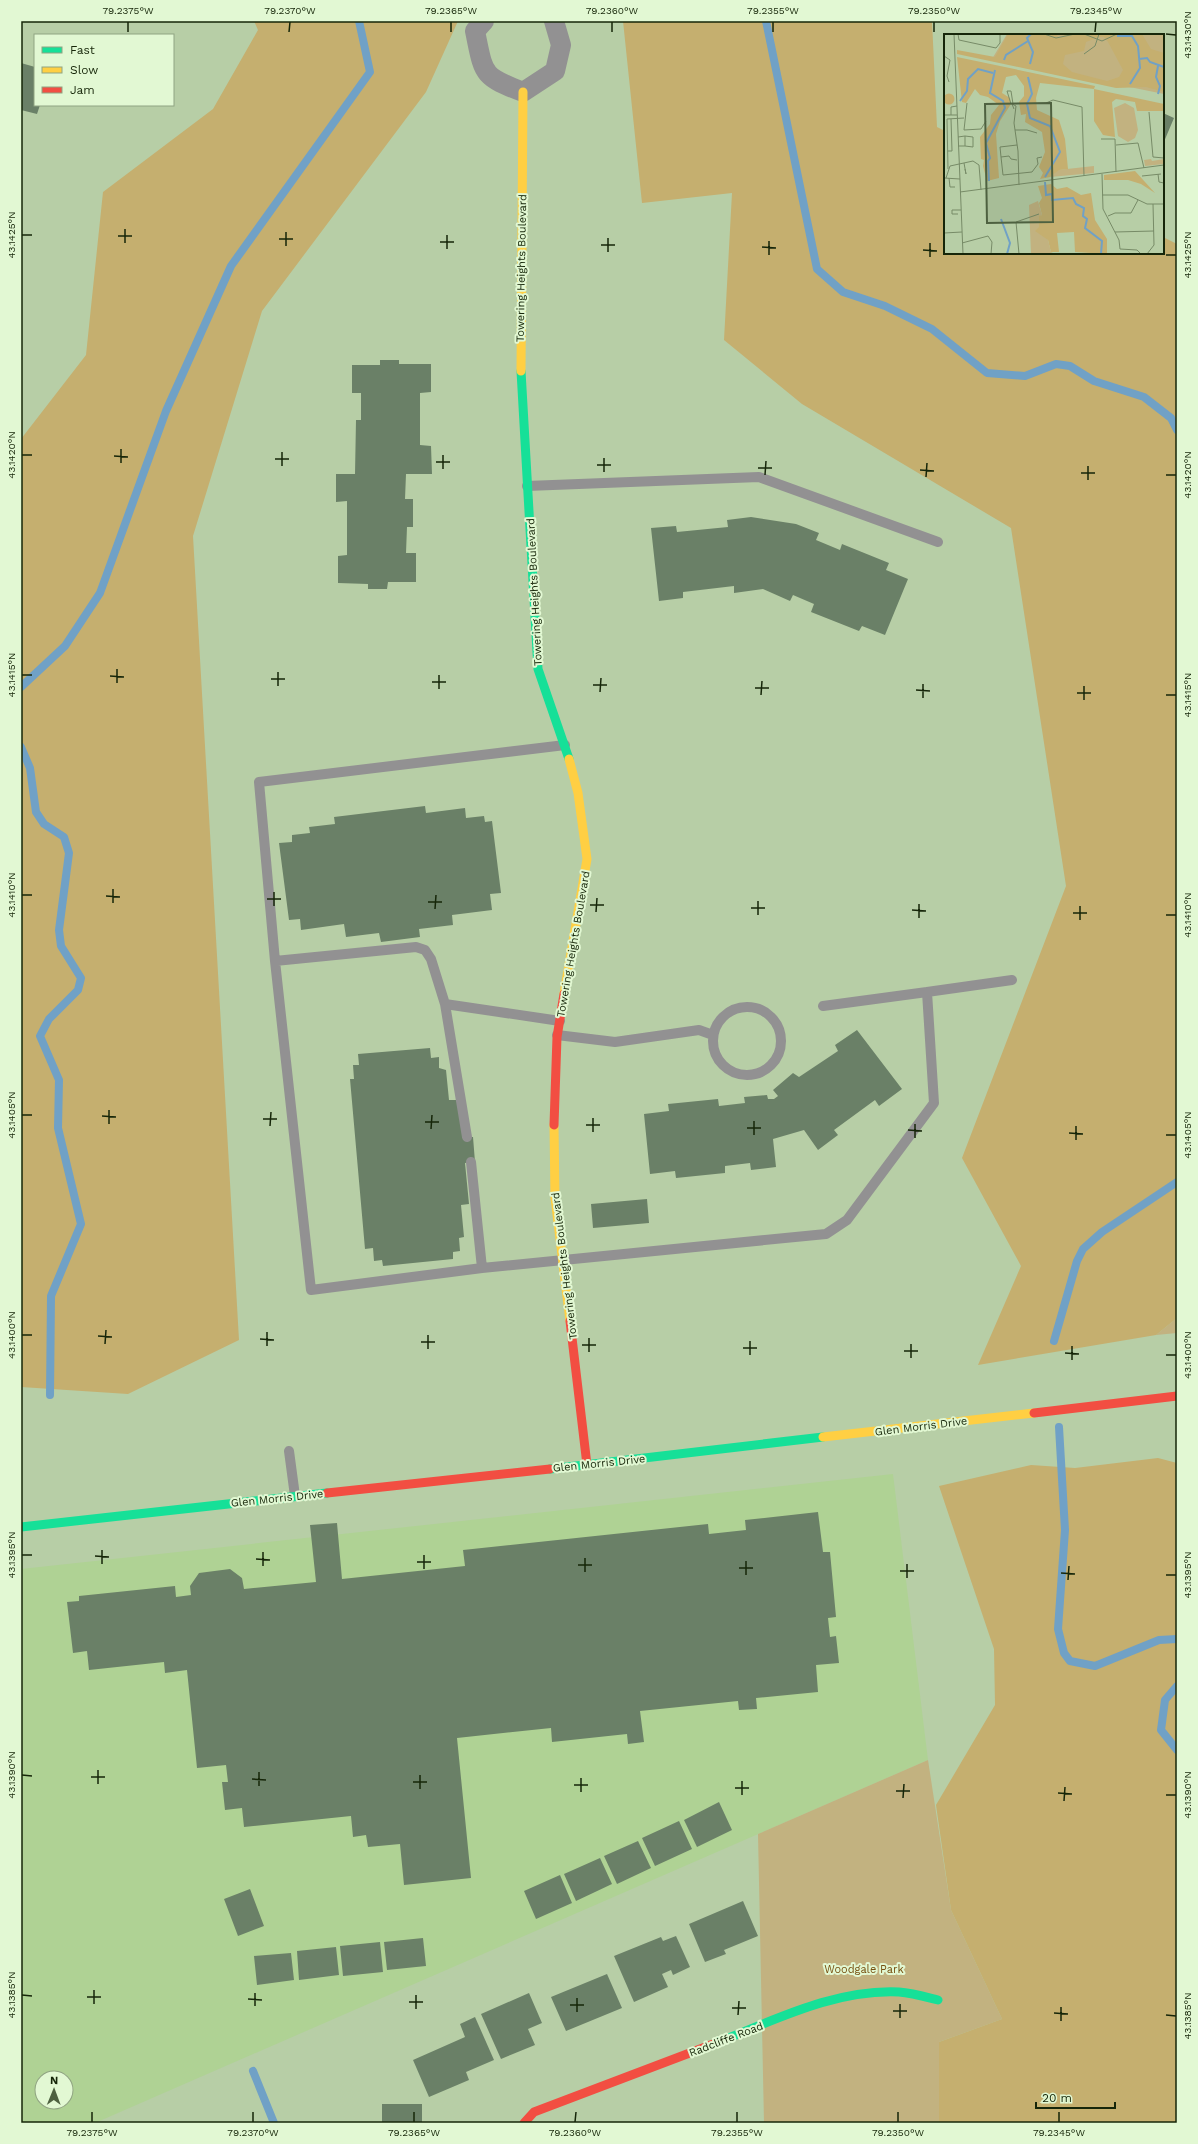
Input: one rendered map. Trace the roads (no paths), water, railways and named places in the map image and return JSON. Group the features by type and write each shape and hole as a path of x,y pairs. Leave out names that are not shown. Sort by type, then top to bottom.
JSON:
{"street":[{"path":"477,24 482,66 495,81 523,92 555,71 561,45 554,21"},
{"name":"Towering Heights Boulevard","path":"523,92 520,354 538,669 565,745 578,793 587,859 557,1035 554,1108 555,1198 587,1465"},
{"name":"Glen Morris Drive","path":"21,1527 587,1465 1177,1396"},
{"name":"Radcliffe Road","path":"524,2123 534,2112 834,1998 879,1992 901,1992 938,2000"}],"lane":[{"path":"528,486 759,477 938,542"},
{"path":"565,745 259,782 276,961 311,1290 482,1268 826,1234 847,1220 934,1103 927,992"},
{"path":"276,961 416,947 425,950 431,959 445,1004 467,1137"},
{"path":"823,1006 1012,980"},
{"path":"445,1004 560,1021"},
{"path":"743,1006 754,1007 773,1018 779,1026 782,1037 781,1048 774,1063 760,1073 748,1076 736,1074 726,1068 718,1059 713,1048 713,1035 716,1025 724,1015 743,1006"},
{"path":"557,1035 615,1042 700,1030 713,1035"},
{"path":"471,1162 482,1268"},
{"path":"290,1451 295,1496"}],"waterway":[{"path":"21,687 65,646 100,593 166,411 231,266 370,72 359,21"},
{"path":"766,21 817,269 843,292 885,306 932,329 987,373 1025,376 1056,364 1070,366 1094,381 1144,397 1171,418 1177,430"},
{"path":"21,747 30,768 36,812 44,824 64,837 69,853 59,930 61,946 81,978 78,990 49,1019 40,1036 59,1080 58,1128 81,1224 51,1296 50,1395"},
{"path":"1054,1341 1077,1261 1083,1249 1102,1232 1177,1182"},
{"path":"1059,1427 1065,1530 1058,1629 1064,1653 1070,1661 1095,1666 1159,1640 1177,1639"},
{"path":"1177,1686 1165,1700 1161,1730 1177,1750"},
{"path":"253,2071 274,2123"}],"park label":[{"name":"Woodgale Park","path":"864,1969"}]}
